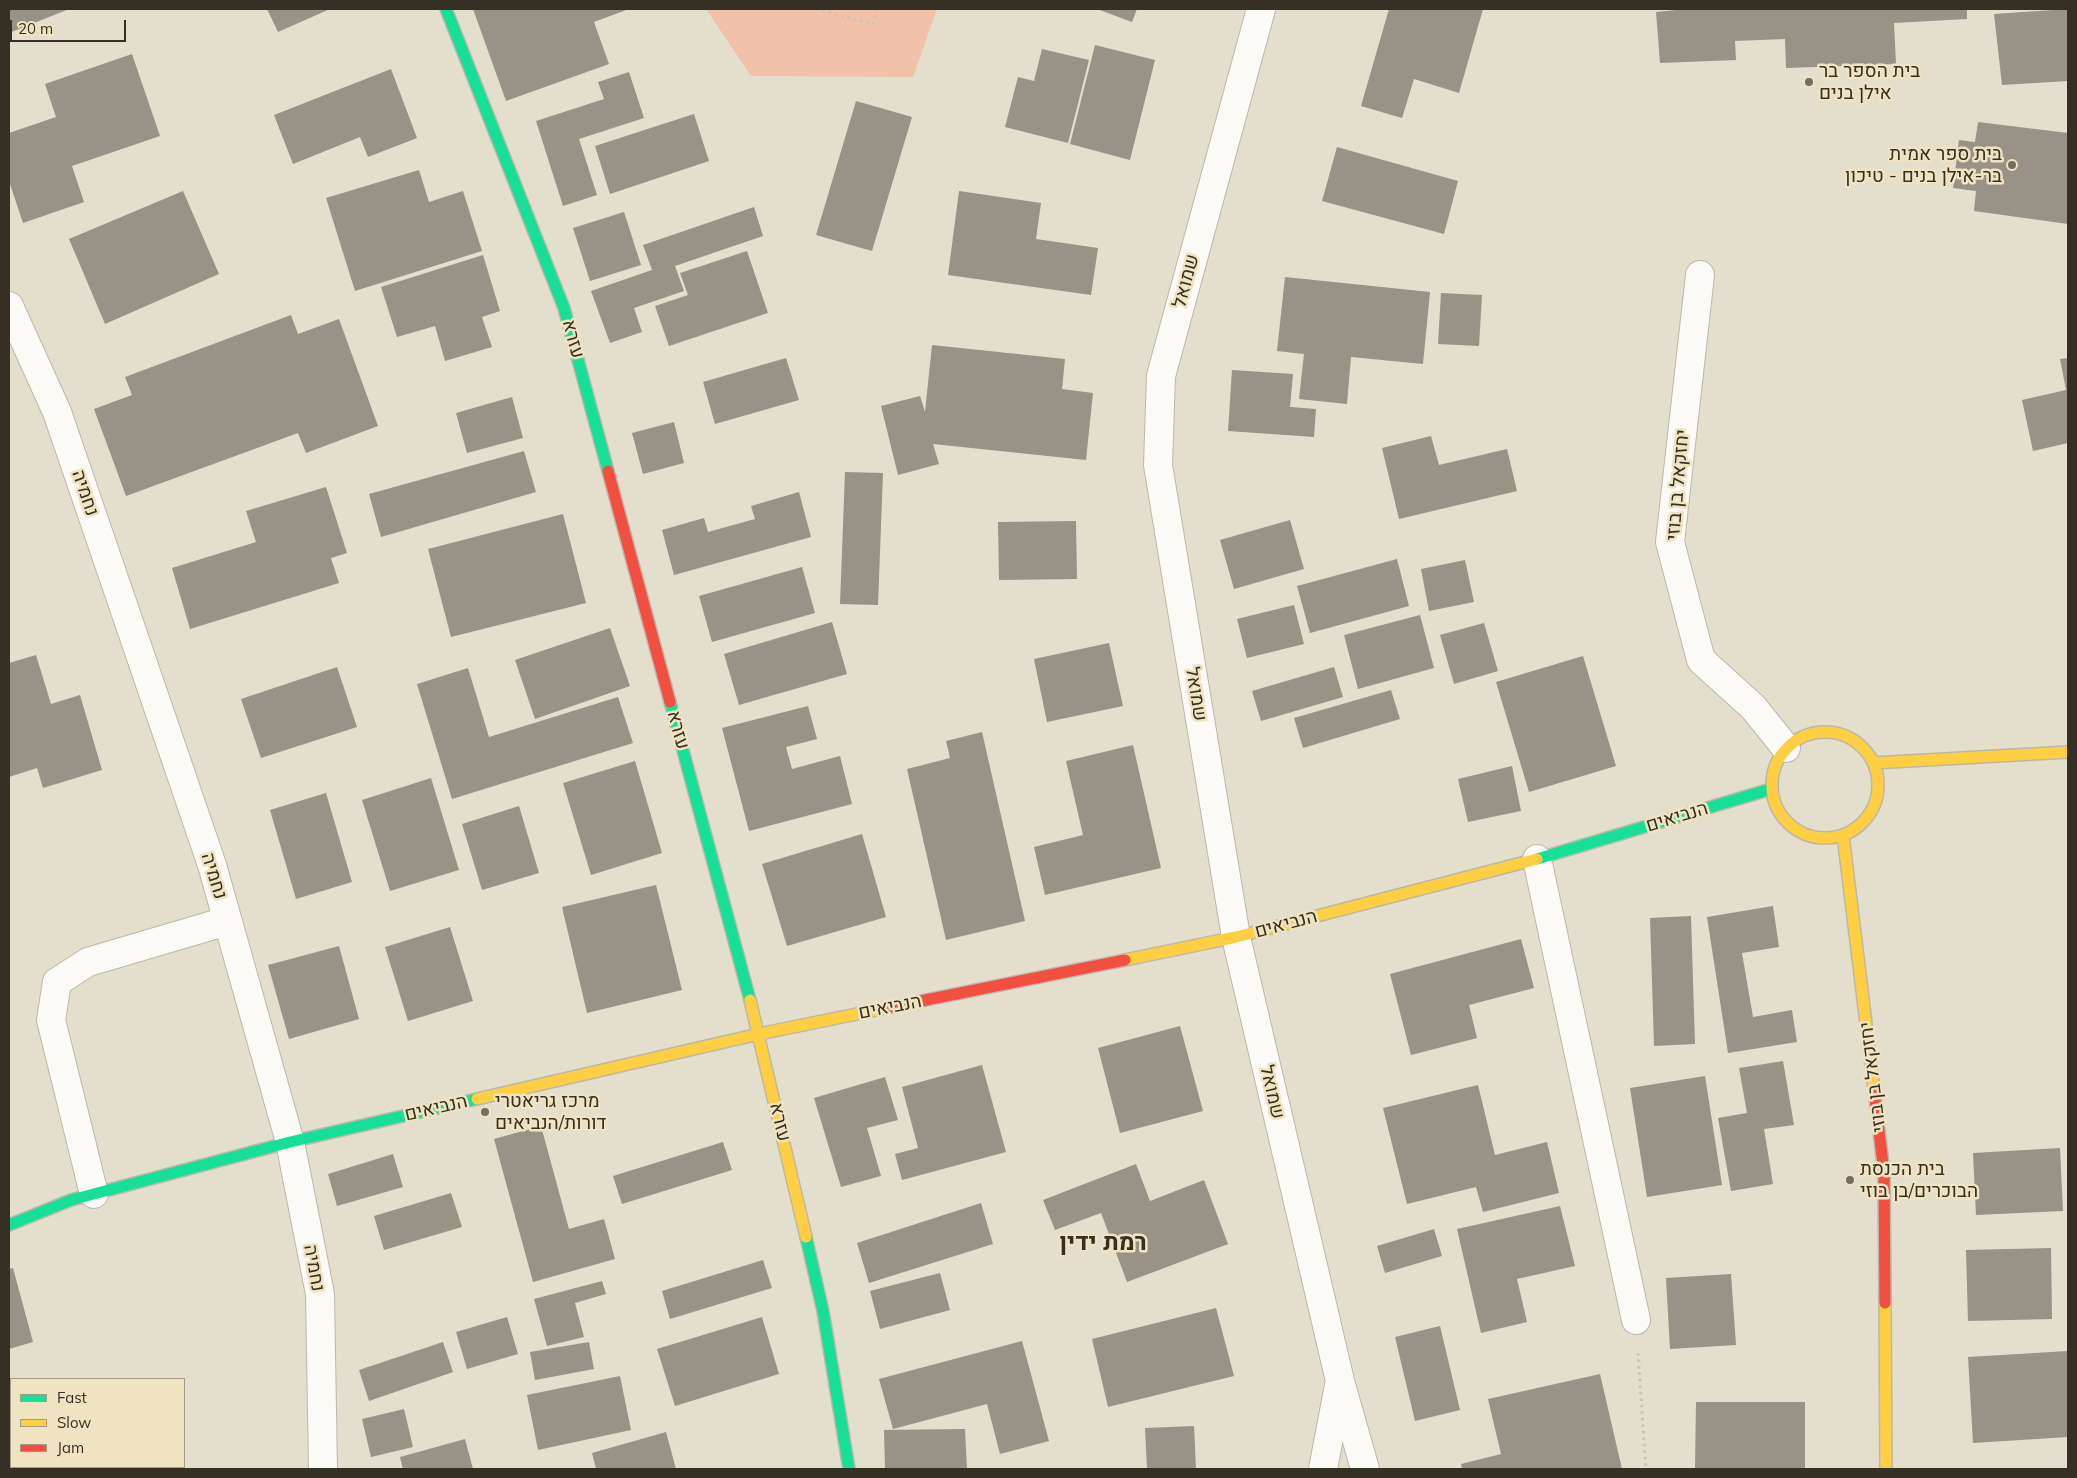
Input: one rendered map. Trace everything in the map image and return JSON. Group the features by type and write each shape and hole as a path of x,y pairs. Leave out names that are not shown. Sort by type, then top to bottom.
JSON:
{"street":[{"name":"עזרא","path":"446,9 564,308 759,1034 823,1311 849,1469"},
{"name":"שמואל","path":"1261,9 1161,376 1158,465 1236,937 1340,1381 1365,1469"},
{"name":"יחזקאל בן בוזי","path":"1700,275 1670,542 1701,660 1753,707 1786,748"},
{"name":"נחמיה","path":"9,306 57,412 212,865 290,1142 320,1294 323,1469"},
{"path":"1820,732 1839,734 1858,744 1873,763 1878,780 1875,805 1862,824 1843,835 1825,839 1811,837 1794,830 1776,807 1771,789 1776,764 1786,748 1802,736 1820,732"},
{"path":"1873,763 2068,752"},
{"name":"הנביאים","path":"9,1225 71,1200 290,1142 759,1034 1236,937 1537,859 1771,789"},
{"name":"יחזקאל בן בוזי","path":"1843,835 1884,1173 1886,1469"},
{"path":"1537,859 1636,1320"},
{"path":"94,1194 51,1020 56,982 88,962 227,921"},
{"name":"שמואל","path":"1323,1469 1340,1381"}],"path":[{"path":"816,9 873,24 876,9"},
{"path":"1636,1320 1646,1469"}],"shaded area":[{"path":"706,9 937,9 913,77 751,76"}],"building":[{"path":"9,9 69,9 9,33"},
{"path":"267,9 330,9 278,32"},
{"path":"473,9 629,9 594,22 609,64 506,101"},
{"path":"1097,9 1137,9 1132,22"},
{"path":"1389,9 1483,9 1459,93 1414,79 1402,118 1361,106"},
{"path":"1686,9 1967,9 1967,19 1894,23 1896,64 1786,68 1785,39 1735,41 1736,60 1660,63 1656,12"},
{"path":"2068,9 2068,81 2002,85 1994,14"},
{"path":"1095,45 1155,60 1130,160 1070,144"},
{"path":"1042,49 1089,60 1068,143 1005,127 1018,77 1034,81"},
{"path":"132,54 160,136 72,166 84,202 23,223 9,181 9,133 56,117 45,84"},
{"path":"391,69 417,138 368,157 360,137 293,164 274,115"},
{"path":"629,72 644,118 579,139 597,195 563,206 536,121 604,99 598,82"},
{"path":"856,101 912,117 872,251 816,235"},
{"path":"694,114 709,161 610,194 595,146"},
{"name":"בית ספר אמית בר-אילן בנים - טיכון","path":"1978,122 2068,133 2068,224 1974,211 1976,191 1953,188 1959,140 1975,142"},
{"path":"1337,147 1458,181 1444,234 1322,201"},
{"path":"419,170 429,202 463,191 482,251 355,291 326,198"},
{"path":"183,191 219,274 105,324 69,239"},
{"path":"959,191 1041,203 1036,239 1098,248 1091,295 948,275"},
{"path":"754,207 763,236 675,266 684,291 634,308 642,332 610,343 591,291 652,270 643,245"},
{"path":"624,212 641,265 590,281 573,228"},
{"path":"747,251 768,313 669,346 655,306 688,295 680,273"},
{"path":"483,255 500,311 482,317 492,347 445,361 435,326 397,337 381,287"},
{"path":"1285,277 1430,292 1423,364 1351,357 1347,404 1299,399 1304,354 1277,351"},
{"path":"1441,293 1482,295 1479,346 1438,344"},
{"path":"291,315 298,334 339,319 378,426 306,453 298,433 126,496 94,409 132,395 125,377"},
{"path":"932,345 1065,359 1062,389 1093,393 1086,460 933,444 939,464 898,475 881,406 920,396 925,412"},
{"path":"786,358 799,400 715,424 703,382"},
{"path":"2068,358 2068,443 2033,451 2022,400 2066,390 2060,359"},
{"path":"1232,370 1293,374 1290,407 1316,409 1314,437 1228,431"},
{"path":"512,397 523,438 467,453 456,413"},
{"path":"674,422 684,463 643,474 632,433"},
{"path":"1431,436 1439,465 1507,449 1517,491 1399,519 1382,448"},
{"path":"524,451 536,492 381,537 369,494"},
{"path":"845,472 883,473 878,605 840,604"},
{"path":"326,487 347,553 331,558 339,583 190,629 172,568 256,542 246,511"},
{"path":"799,492 811,537 674,575 662,530 704,518 708,532 755,519 751,506"},
{"path":"563,514 586,603 451,637 428,549"},
{"path":"1290,520 1304,569 1234,589 1220,540"},
{"path":"1076,521 1077,579 999,580 998,522"},
{"path":"1397,559 1409,606 1310,633 1297,586"},
{"path":"1465,560 1474,602 1429,611 1421,569"},
{"path":"802,567 815,613 712,642 699,596"},
{"path":"1294,605 1304,644 1247,658 1237,619"},
{"path":"1420,615 1434,668 1358,689 1344,635"},
{"path":"832,622 847,674 739,705 724,654"},
{"path":"1484,623 1498,671 1454,684 1440,635"},
{"path":"610,628 630,686 535,719 515,660"},
{"path":"1109,643 1123,706 1047,722 1034,659"},
{"path":"36,655 51,704 80,695 102,770 43,788 37,768 9,777 9,663"},
{"path":"1583,656 1616,766 1529,792 1496,682"},
{"path":"337,667 357,727 261,758 241,699"},
{"path":"1334,667 1343,697 1261,721 1252,691"},
{"path":"468,668 489,737 618,697 633,743 452,799 417,684"},
{"path":"1391,690 1400,719 1303,748 1294,718"},
{"path":"808,706 817,739 786,747 792,769 840,756 852,804 749,831 722,728"},
{"path":"982,732 1025,921 946,940 907,769 950,758 946,741"},
{"path":"1133,745 1161,868 1045,895 1034,847 1083,835 1066,761"},
{"path":"635,761 662,853 591,875 563,783"},
{"path":"1512,766 1521,811 1468,822 1458,779"},
{"path":"431,778 459,870 390,891 362,800"},
{"path":"326,793 352,882 296,899 270,810"},
{"path":"519,806 539,873 482,890 462,824"},
{"path":"862,834 886,917 787,946 762,864"},
{"path":"656,885 682,990 587,1013 562,907"},
{"path":"1773,906 1779,947 1742,953 1753,1017 1792,1010 1797,1042 1728,1053 1707,917"},
{"path":"1691,916 1695,1044 1654,1046 1650,918"},
{"path":"450,927 473,1001 408,1021 385,947"},
{"path":"1521,939 1534,988 1469,1005 1477,1038 1411,1055 1390,974"},
{"path":"339,946 359,1019 289,1039 268,965"},
{"path":"1180,1026 1203,1111 1120,1133 1098,1048"},
{"path":"1783,1061 1794,1125 1764,1129 1773,1184 1731,1191 1718,1118 1747,1113 1739,1068"},
{"path":"982,1065 1006,1152 902,1180 895,1154 918,1148 902,1087"},
{"path":"1705,1076 1722,1185 1647,1197 1630,1088"},
{"path":"885,1077 898,1120 867,1128 881,1176 841,1187 814,1098"},
{"path":"1478,1085 1495,1155 1547,1142 1559,1193 1483,1212 1476,1187 1407,1204 1383,1108"},
{"path":"541,1126 569,1229 604,1219 615,1259 533,1282 494,1139"},
{"path":"723,1142 732,1170 622,1204 613,1176"},
{"path":"2060,1148 2063,1211 1976,1215 1973,1153"},
{"path":"393,1154 403,1187 337,1206 328,1174"},
{"path":"1136,1164 1150,1201 1204,1180 1228,1244 1127,1282 1101,1213 1055,1230 1043,1200"},
{"path":"451,1193 462,1227 384,1250 374,1216"},
{"path":"981,1203 993,1244 869,1283 857,1243"},
{"path":"1560,1206 1575,1266 1517,1279 1527,1322 1481,1333 1457,1229"},
{"path":"1434,1229 1442,1256 1385,1273 1377,1246"},
{"path":"2051,1248 2052,1319 1968,1321 1966,1250"},
{"path":"763,1260 772,1288 670,1319 662,1291"},
{"path":"13,1268 33,1342 9,1349 9,1269"},
{"path":"940,1273 950,1310 880,1329 870,1291"},
{"path":"1731,1274 1736,1345 1670,1349 1666,1278"},
{"path":"602,1281 606,1294 575,1303 584,1337 547,1346 534,1299"},
{"path":"1216,1308 1234,1376 1108,1407 1092,1339"},
{"path":"507,1317 518,1354 467,1369 456,1332"},
{"path":"762,1317 779,1374 675,1406 657,1349"},
{"path":"1440,1326 1460,1410 1415,1421 1395,1337"},
{"path":"1022,1341 1049,1441 1000,1454 987,1404 893,1429 879,1379"},
{"path":"443,1342 453,1372 369,1401 359,1370"},
{"path":"589,1342 594,1369 535,1380 530,1352"},
{"path":"2068,1351 2068,1437 1973,1443 1968,1357"},
{"path":"1600,1374 1622,1469 1462,1469 1461,1464 1501,1454 1488,1399"},
{"path":"620,1376 631,1430 538,1450 527,1395"},
{"path":"1696,1402 1805,1402 1805,1469 1695,1469"},
{"path":"404,1409 413,1447 371,1457 362,1419"},
{"path":"1194,1426 1196,1469 1147,1469 1145,1428"},
{"path":"965,1429 967,1469 885,1469 884,1430"},
{"path":"666,1432 676,1469 596,1469 592,1453"},
{"path":"465,1439 473,1469 403,1469 400,1457"}],"traffic: fast":[{"path":"446,9 564,308 608,471"},
{"path":"670,702 750,1000"},
{"path":"1537,859 1771,789"},
{"path":"9,1225 71,1200 290,1142 477,1099"},
{"path":"806,1237 823,1311 849,1469"}],"traffic: slow":[{"path":"1825,732 1845,736 1862,748 1874,765 1878,785 1874,805 1862,822 1845,834 1825,838 1805,834 1788,822 1776,805 1772,785 1776,765 1788,748 1805,736 1825,732"},
{"path":"1873,763 2068,752"},
{"path":"1843,835 1874,1089"},
{"path":"1125,960 1236,937 1537,859"},
{"path":"750,1000 806,1237"},
{"path":"477,1099 759,1034 886,1008"},
{"path":"1885,1303 1886,1469"}],"traffic: jam":[{"path":"608,471 670,702"},
{"path":"886,1008 1125,960"},
{"path":"1874,1089 1884,1173 1885,1303"}],"place":[{"name":"בית הספר בר אילן בנים","path":"1809,82"},
{"name":"בית ספר אמית בר-אילן בנים - טיכון","path":"2012,165"},
{"name":"מרכז גריאטרי דורות/הנביאים","path":"485,1112"},
{"name":"בית הכנסת הבוכרים/בן בוזי","path":"1850,1180"}],"district":[{"name":"רמת ידין","path":"1103,1243"}]}
